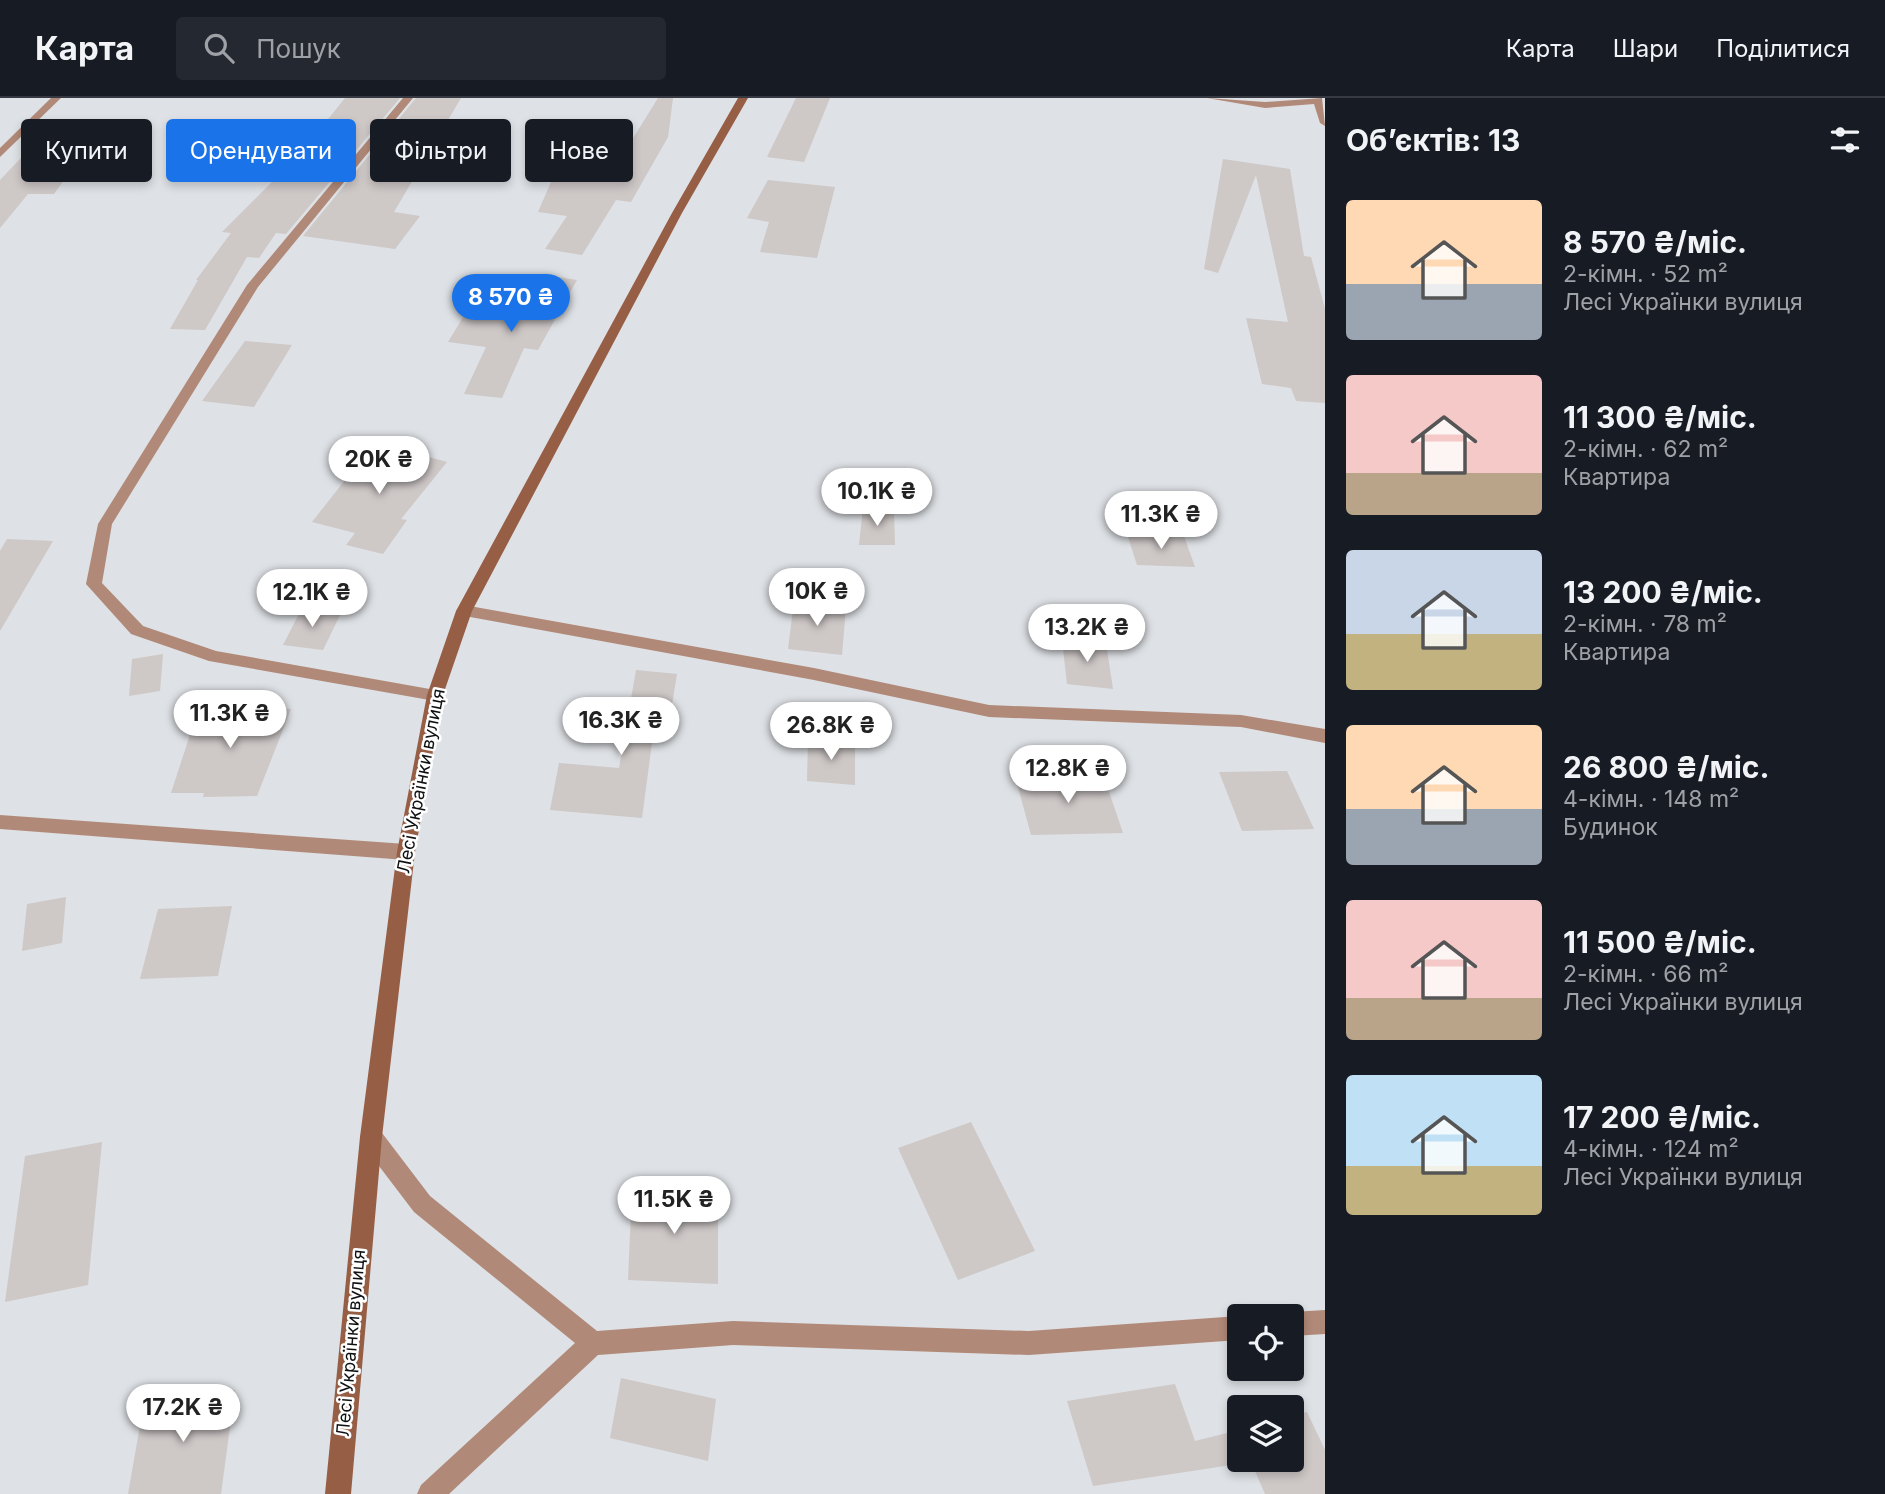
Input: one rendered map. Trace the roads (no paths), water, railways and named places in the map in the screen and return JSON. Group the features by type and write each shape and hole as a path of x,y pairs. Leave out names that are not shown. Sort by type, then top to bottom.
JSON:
{"street":[{"path":"0,155 55,98"},
{"path":"408,98 253,285 105,524 94,584 137,629 215,657 435,695"},
{"name":"Лесі Українки вулиця","path":"338,1494 371,1137 406,852 435,695 464,611 677,213 743,98"},
{"path":"1212,98 1265,105 1318,100 1325,123"},
{"path":"464,611 814,674 989,711 1241,721 1325,736"},
{"path":"0,822 406,852"},
{"path":"371,1137 422,1204 593,1343"},
{"path":"1304,1323 1325,1322"},
{"path":"430,1494 593,1343 733,1333 1029,1343 1227,1329"}]}
